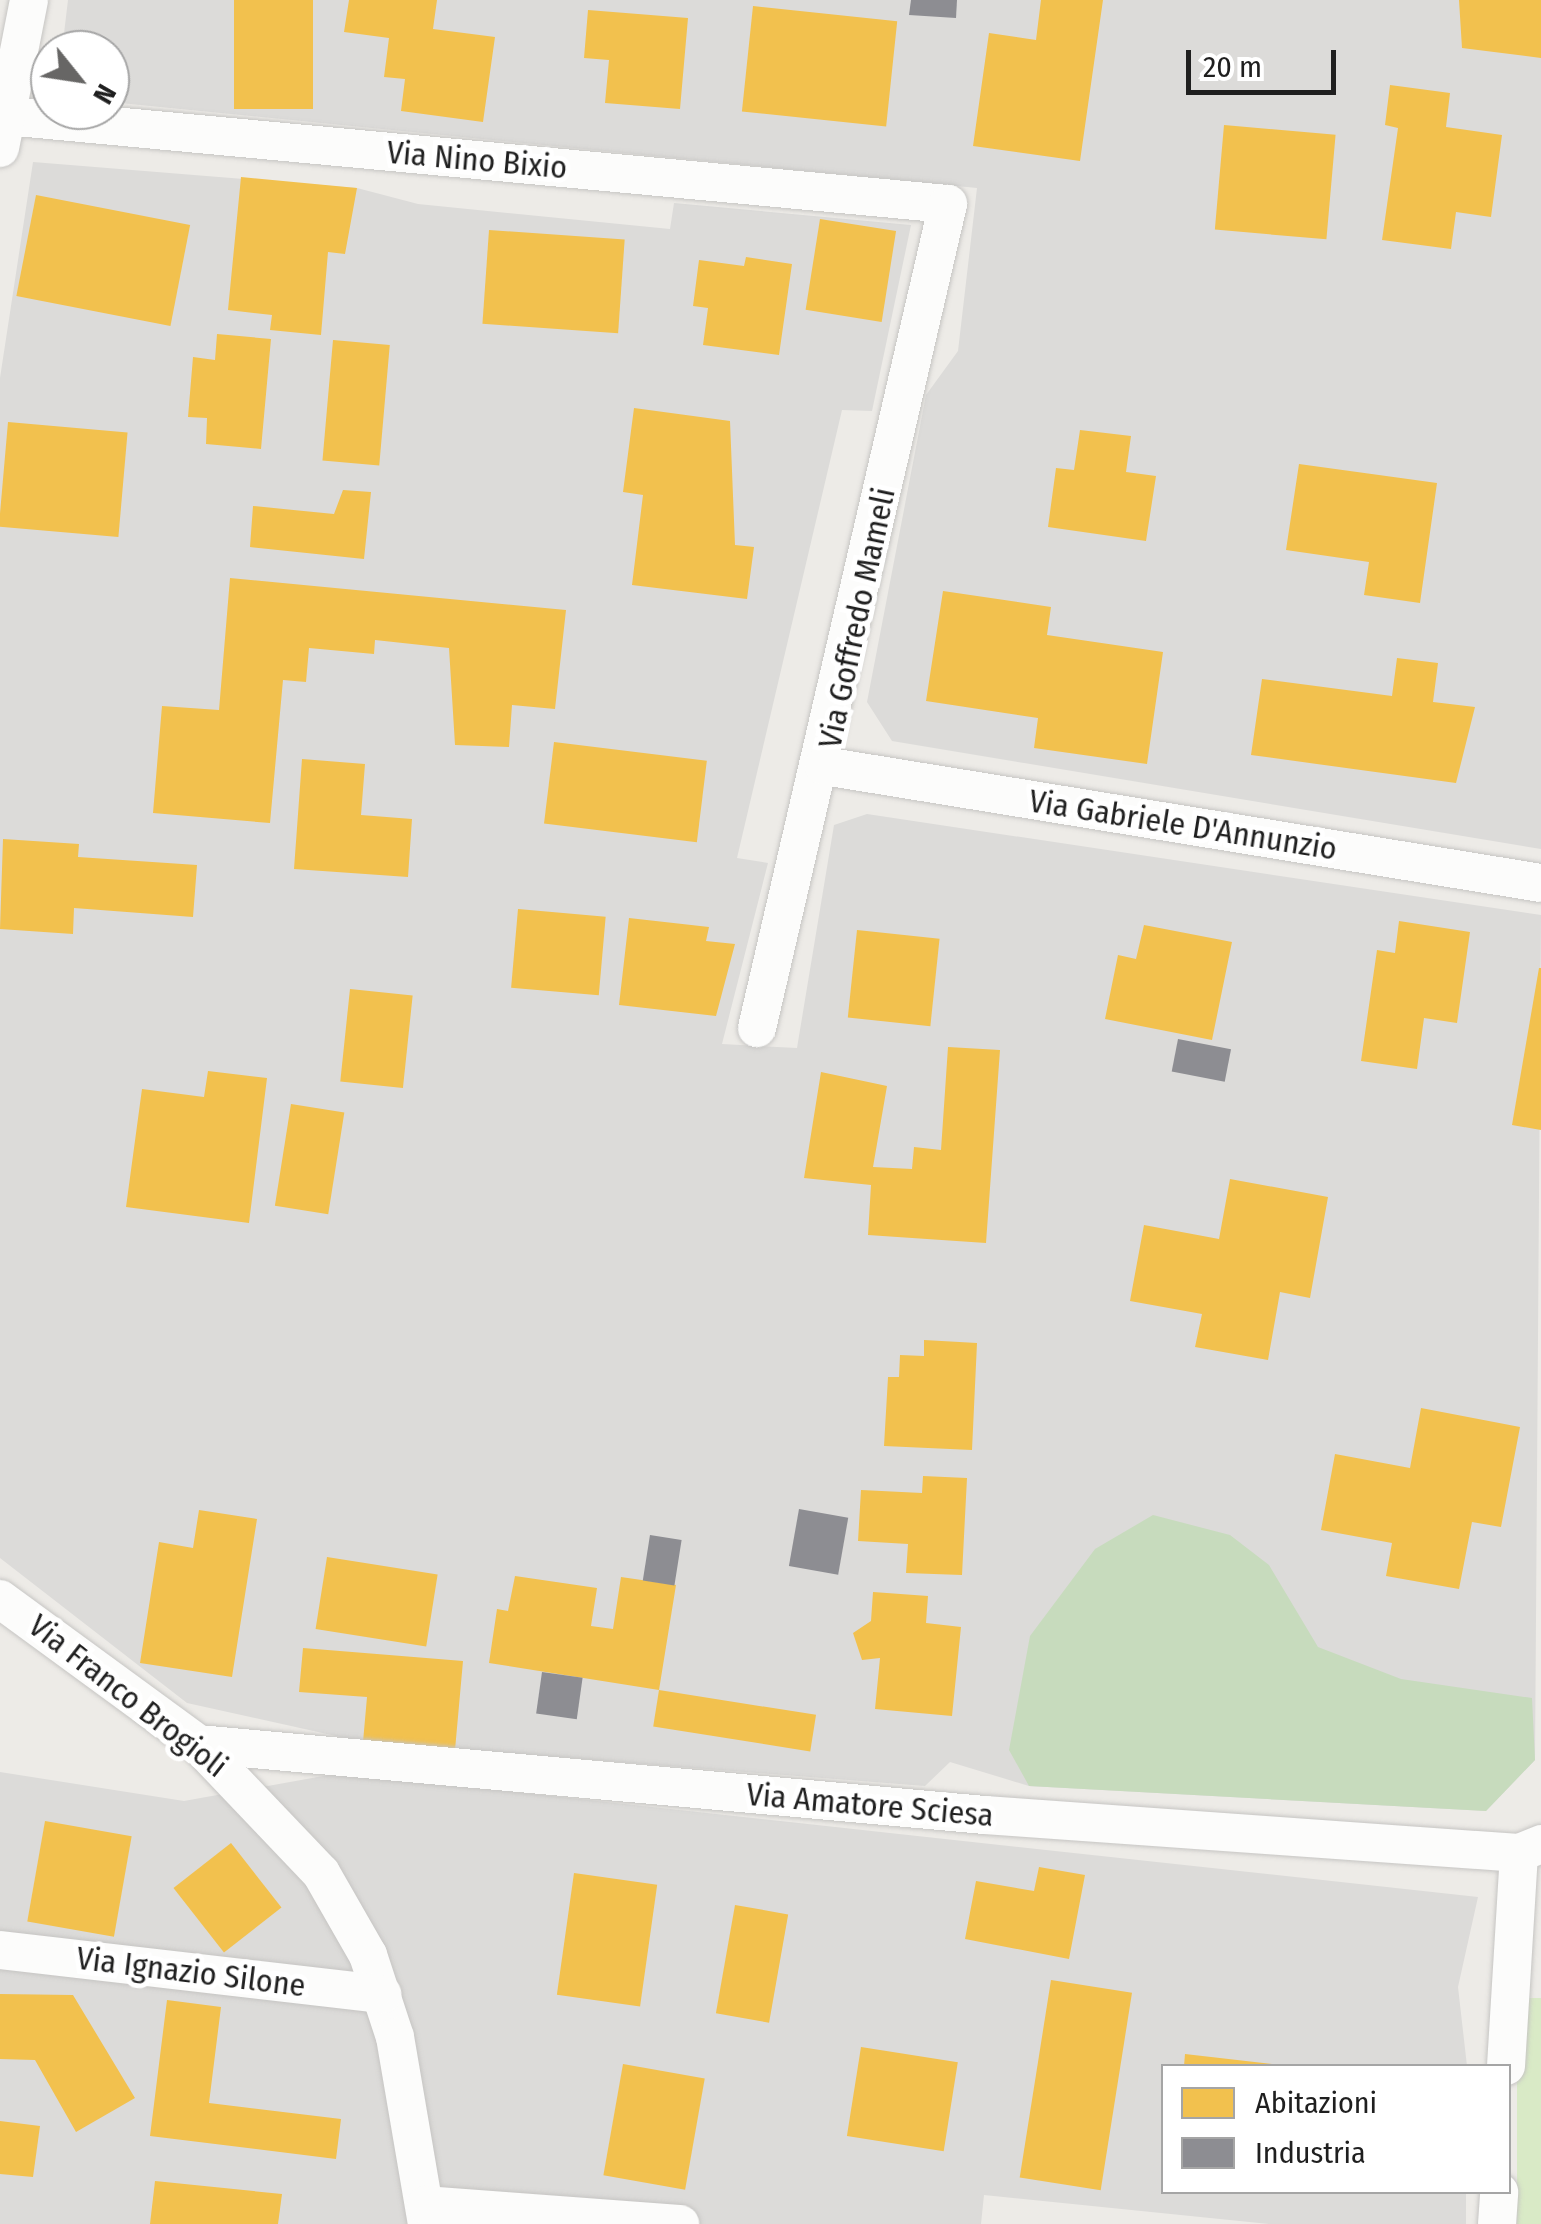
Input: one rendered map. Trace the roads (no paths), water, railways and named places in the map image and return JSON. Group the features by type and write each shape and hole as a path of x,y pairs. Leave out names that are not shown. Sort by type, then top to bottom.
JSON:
{"street":[{"path":"3,132 29,0"},
{"name":"Via Nino Bixio","path":"3,132 948,204"},
{"name":"Via Goffredo Mameli","path":"757,1028 824,766 948,204"},
{"name":"Via Gabriele D'Annunzio","path":"824,766 1541,883"},
{"name":"Via Franco Brogioli","path":"0,1599 198,1744 254,1796 321,1873 382,1994 426,2215"},
{"name":"Via Amatore Sciesa","path":"198,1744 1530,1849"},
{"path":"1506,2064 1530,1849"},
{"name":"Via Ignazio Silone","path":"0,1950 382,1994"},
{"path":"1497,2224 1499,2194"},
{"path":"426,2215 680,2224"}]}
